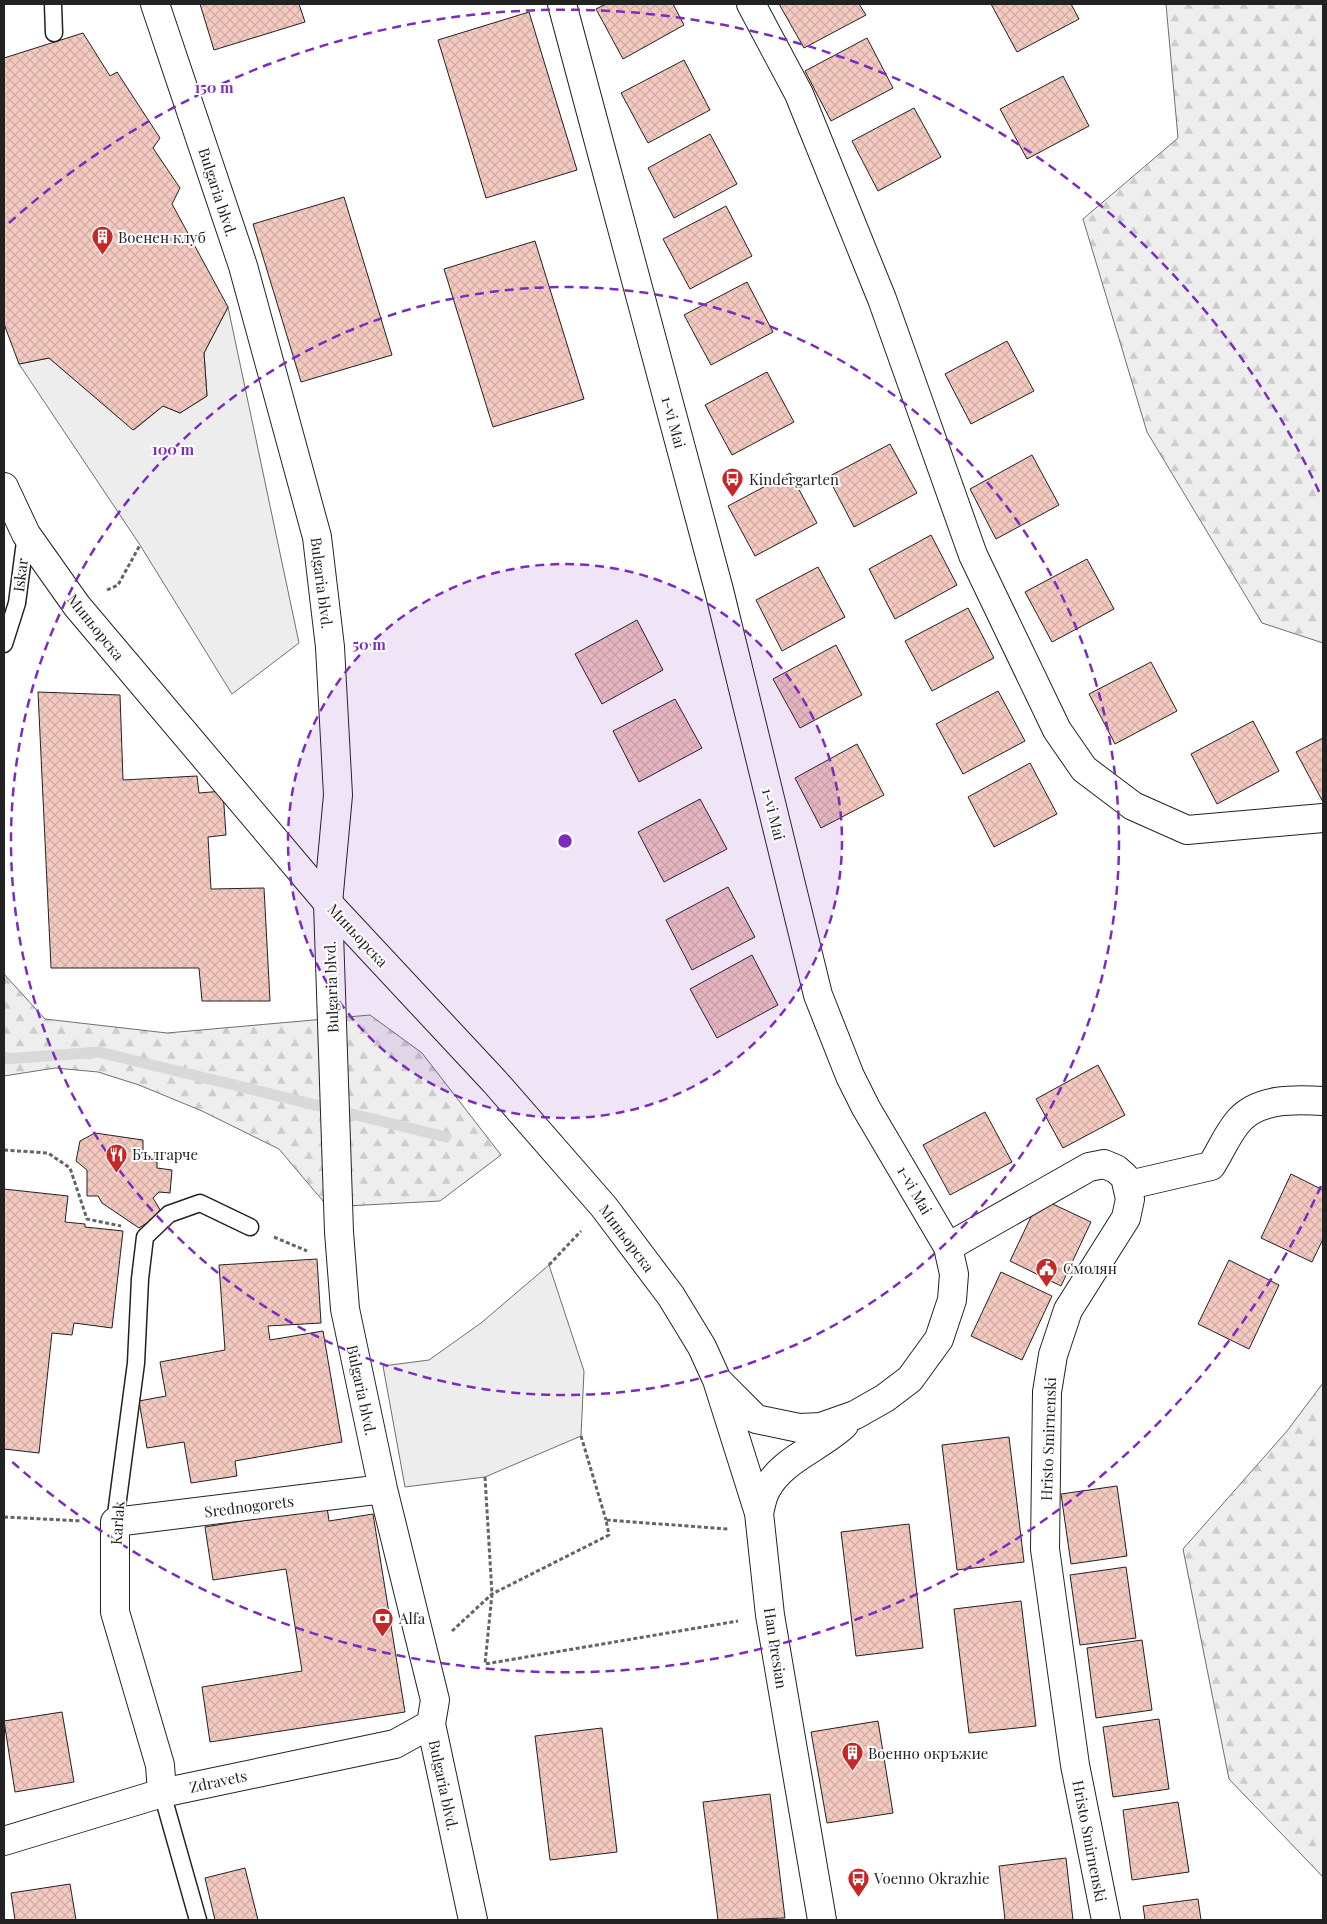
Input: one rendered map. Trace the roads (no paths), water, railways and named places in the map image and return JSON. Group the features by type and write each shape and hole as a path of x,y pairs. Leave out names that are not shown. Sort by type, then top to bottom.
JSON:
{"street":[{"name":"Bulgaria blvd.","path":"155,4 242,266 317,537 330,647 338,795 328,903 339,1232 345,1309 383,1489 434,1700 431,1724 473,1920"},
{"name":"1-vi Mai","path":"562,4 719,590 818,995 837,1046 866,1108 948,1247 954,1274 952,1300 939,1339 910,1379 885,1398 855,1415 821,1427 799,1428 756,1419 717,1380"},
{"path":"752,4 799,94 882,299 973,555 1057,730 1084,769 1133,806 1187,830 1323,818"},
{"name":"Миньорска","path":"4,486 26,534 77,606 328,903 495,1082 604,1207 671,1296 702,1347 717,1380"},
{"path":"948,1247 1089,1167 1104,1164 1116,1169 1125,1177 1128,1185 1211,1166 1237,1122 1253,1110 1270,1103 1298,1099 1323,1100"},
{"name":"Hristo Smirnenski","path":"1106,1920 1075,1765 1045,1549 1047,1392 1053,1355 1068,1310 1126,1218 1130,1199 1128,1185"},
{"name":"Han Presian","path":"717,1380 759,1522 770,1615 822,1920"},
{"path":"759,1522 765,1491 774,1479 791,1463 833,1435 855,1415"},
{"name":"Srednogorets","path":"115,1522 383,1489"},
{"name":"Karlak","path":"115,1522 115,1612 160,1765 162,1793"},
{"name":"Zdravets","path":"4,1841 162,1793 395,1744 431,1724"}],"lane":[{"path":"53,4 54,34"},
{"name":"Iskar","path":"4,644 17,603 26,534"},
{"name":"Karlak","path":"115,1522 136,1363 140,1279 145,1237 168,1214 200,1203 250,1227"},
{"name":"Karlak","path":"162,1793 198,1920"}],"waterway":[{"path":"4,1059 99,1052 446,1137"}],"place":[{"name":"Военен клуб","path":"102,256"},
{"name":"Kindergarten","path":"733,498"},
{"name":"Българче","path":"116,1173"},
{"name":"Смолян","path":"1047,1287"},
{"name":"Alfa","path":"383,1637"},
{"name":"Военно окръжие","path":"852,1772"},
{"name":"Voenno Okrazhie","path":"858,1897"}]}
